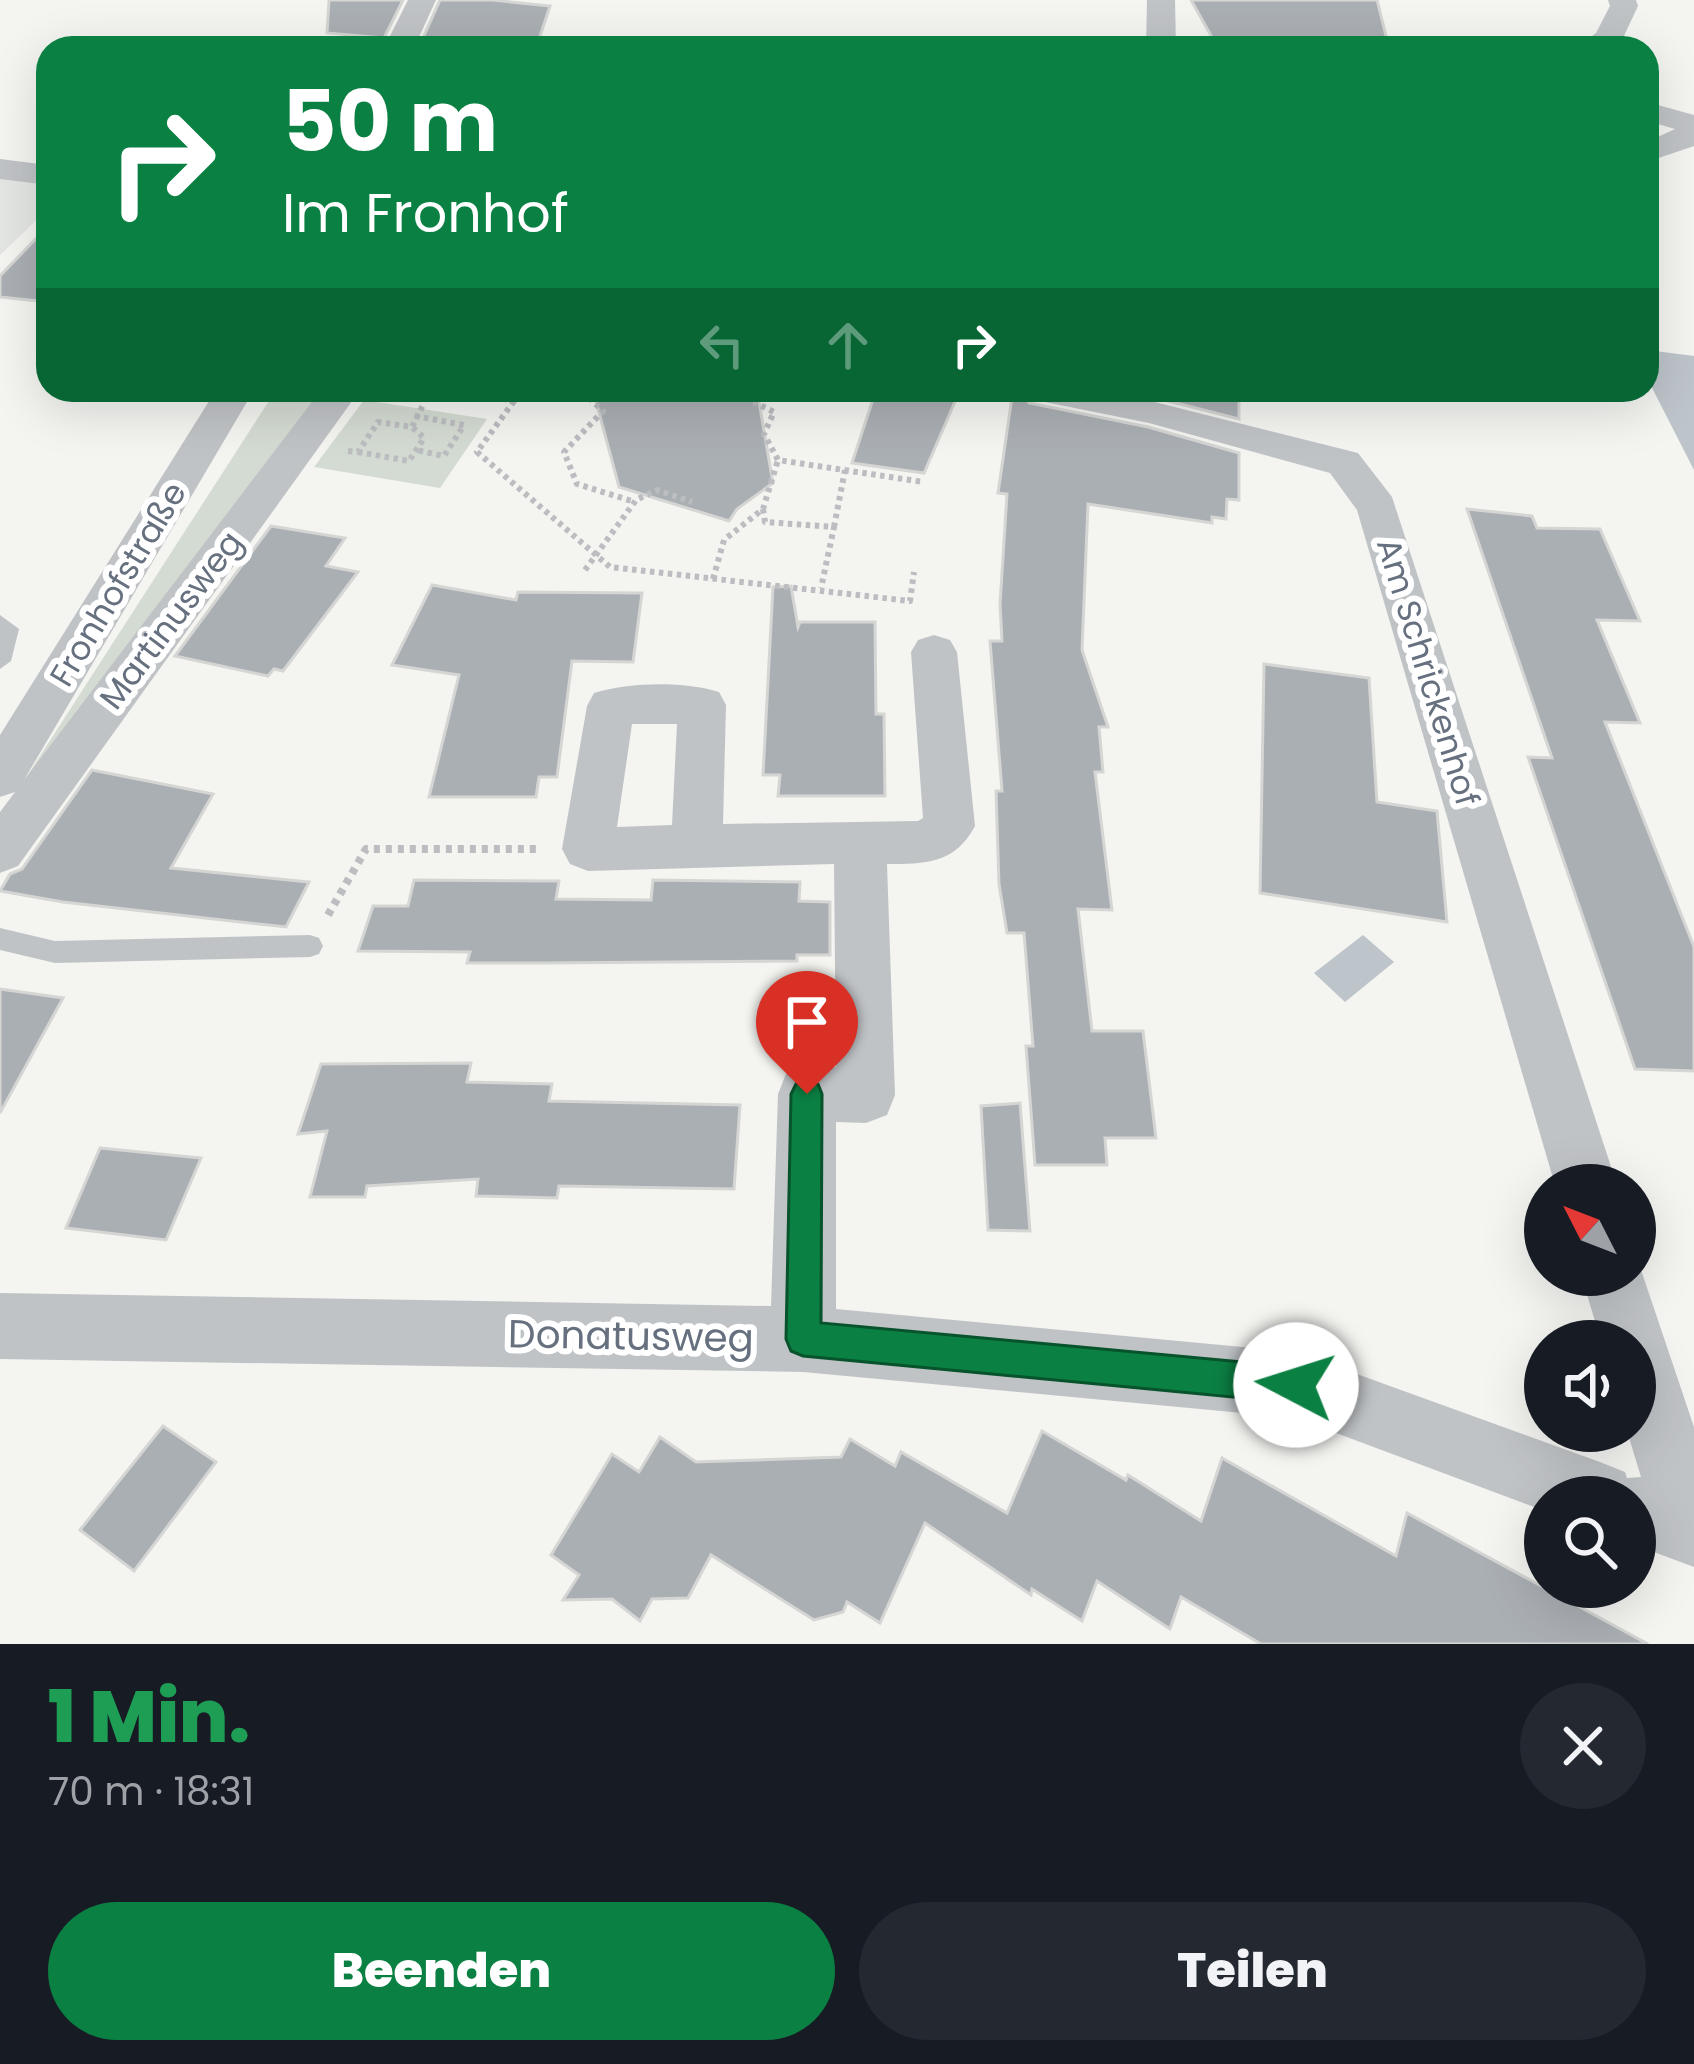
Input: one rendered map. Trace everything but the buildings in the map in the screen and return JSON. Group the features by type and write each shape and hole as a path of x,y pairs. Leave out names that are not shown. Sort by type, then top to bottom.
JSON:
{"street":[{"path":"405,36 422,0"},
{"path":"1160,0 1161,36"},
{"path":"1609,36 1624,7 1622,0"},
{"path":"1659,115 1694,127 1676,145 1659,149"},
{"path":"0,169 36,174"},
{"name":"Fronhofstraße","path":"0,777 228,402"},
{"name":"Martinusweg","path":"0,850 332,402"},
{"name":"Am Schrickenhof","path":"1156,402 1344,463 1377,507 1580,1164"},
{"path":"698,844 703,706 611,706 588,849 928,843 949,826 934,652"},
{"path":"803,1339 807,1094 866,1095 860,842"},
{"name":"Donatusweg","path":"0,1326 803,1339 1296,1385 1543,1476"},
{"path":"1656,1443 1674,1524"}],"lane":[{"path":"0,623 8,628 0,662"},
{"path":"0,938 55,952 310,946"}],"path":[{"path":"513,402 477,452 610,567 910,602 914,572"},
{"path":"593,402 603,411 564,452 578,484 635,502"},
{"path":"753,402 773,412 764,434 778,460 763,508 765,522 834,527"},
{"path":"412,427 424,404"},
{"path":"415,416 464,425 444,456 416,451"},
{"path":"343,450 409,461 424,438 412,427 378,422 358,452"},
{"path":"778,460 923,482"},
{"path":"820,588 845,470"},
{"path":"585,570 635,502 657,490 692,502"},
{"path":"713,579 724,540 763,508"},
{"path":"310,946 366,849 588,849"}],"shaded area":[{"path":"0,173 36,180 36,220 0,255"},
{"path":"1659,352 1694,356 1694,470 1659,401"},
{"path":"268,402 321,402 0,818"},
{"path":"363,402 487,419 440,488 314,467"},
{"path":"1363,935 1394,962 1345,1002 1314,973"}],"route":[{"path":"807,1094 803,1339 1296,1385"}]}
